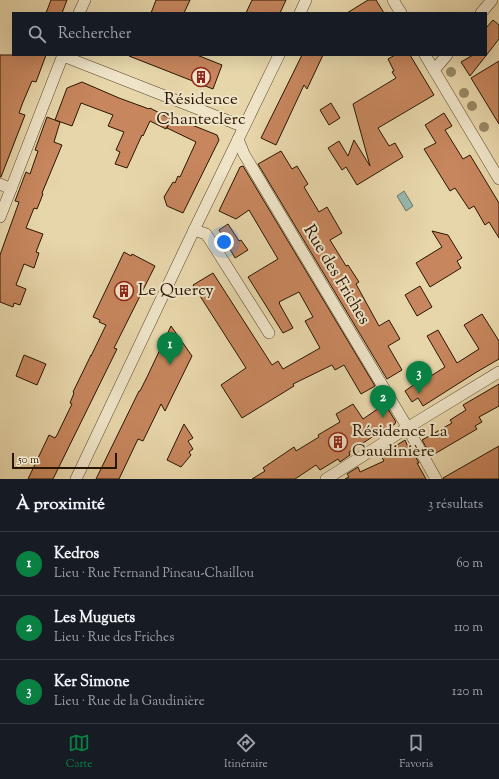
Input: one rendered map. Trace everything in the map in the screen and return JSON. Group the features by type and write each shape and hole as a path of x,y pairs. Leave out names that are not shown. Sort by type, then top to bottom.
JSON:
{"street":[{"path":"80,12 85,0"},
{"path":"300,12 306,0"},
{"path":"393,0 400,12"},
{"path":"482,12 492,0"},
{"path":"0,217 63,56"},
{"path":"66,56 244,127"},
{"path":"76,479 279,56"},
{"path":"426,56 499,179"},
{"path":"434,70 446,56"},
{"name":"Rue des Friches","path":"238,139 244,154 436,479"},
{"path":"0,184 11,189"},
{"path":"194,230 206,234 209,238 269,333"},
{"path":"326,479 499,372"}],"water":[{"path":"404,191 413,206 406,211 397,196"}],"building":[{"path":"51,0 67,0 62,12 46,12"},
{"path":"156,0 190,0 184,12 151,12"},
{"path":"252,0 286,0 280,12 246,12"},
{"path":"368,0 376,0 383,12 349,12"},
{"path":"493,20 499,25 499,39 487,54 487,27"},
{"path":"0,55 46,56 36,82 32,81 23,102 19,113 25,115 0,177"},
{"name":"Résidence Chanteclerc","path":"129,56 200,56 222,65 213,89"},
{"path":"302,56 323,56 307,89 304,85 276,145 261,138"},
{"path":"393,56 411,56 434,95 378,128 389,146 395,143 403,157 357,185 346,167 342,170 328,148 339,141 348,156 354,140 370,166 353,104 396,78 392,72 394,71 388,59"},
{"path":"471,56 486,56 470,76 461,62"},
{"path":"499,61 499,124 471,78"},
{"path":"82,82 119,98 149,109 150,108 171,119 166,129 150,121 127,168 115,164 120,152 116,150 124,132 108,126 113,115 81,103 72,126 55,120 67,88"},
{"path":"331,103 340,118 329,125 320,110"},
{"path":"444,113 452,126 445,130 463,159 470,155 499,203 499,238 489,222 485,225 474,206 469,209 455,188 450,191 424,149 436,143 425,125"},
{"path":"47,117 60,122 54,142 62,145 37,209 34,208 26,228 43,234 36,252 39,253 34,268 24,264 16,285 26,289 20,305 14,303 13,307 0,302 0,255 19,202 15,201 26,172 30,174 38,151 35,150"},
{"path":"172,117 217,135 219,140 183,213 167,206 164,197 173,182 175,183 178,176 180,177 196,142 167,128"},
{"path":"281,151 292,169 297,166 308,184 304,187 319,212 327,207 342,233 330,240 346,266 348,265 359,282 356,284 379,326 389,320 400,339 388,346 402,370 387,379 258,164"},
{"path":"243,166 375,386 361,394 344,365 335,370 332,365 293,384 294,386 242,418 221,385 246,368 193,285 213,273 272,365 278,361 283,369 320,348 305,321 313,317 299,292 279,302 293,328 283,333 248,277 278,259 249,210 236,219 219,211 240,167"},
{"path":"228,224 239,241 241,240 248,250 235,258 219,230"},
{"path":"432,231 448,235 462,258 457,261 461,268 430,287 416,263 442,247"},
{"path":"124,252 131,256 132,254 155,266 114,348 117,349 53,479 28,479 49,435 55,438 57,435 72,404 70,403 74,393 73,392 106,325 93,317"},
{"path":"420,286 432,307 417,316 405,295"},
{"path":"482,314 499,341 499,359 423,406 418,398 412,402 405,391 422,379 423,381 445,367 427,336 438,330 457,363 479,349 464,325"},
{"path":"171,326 192,356 165,411 161,404 143,441 138,439 119,479 96,479 148,375"},
{"path":"24,355 46,364 37,385 16,376"},
{"path":"499,384 499,406 479,417 482,422 475,426 477,429 431,456 422,440 452,423 450,420 466,410 463,405"},
{"path":"353,404 363,419 385,404 396,422 381,433 380,432 349,452 350,455 340,462 338,459 320,470 316,465 295,479 252,479 265,471 263,468 294,447 296,451 319,437 318,435 340,422 336,414"},
{"path":"184,424 193,438 188,441 193,449 189,452 191,455 181,467 167,460"},
{"path":"405,440 419,463 417,463 426,479 345,479 349,477 347,474 358,467 360,472 384,461 381,456"},
{"path":"499,446 499,479 443,479 443,478"}],"place":[{"name":"Résidence Chanteclerc","path":"201,77"},
{"name":"Le Quercy","path":"124,291"},
{"name":"Kedros","path":"170,365"},
{"name":"Ker Simone","path":"419,394"},
{"name":"Les Muguets","path":"383,418"},
{"name":"Résidence La Gaudinière","path":"338,442"}]}
